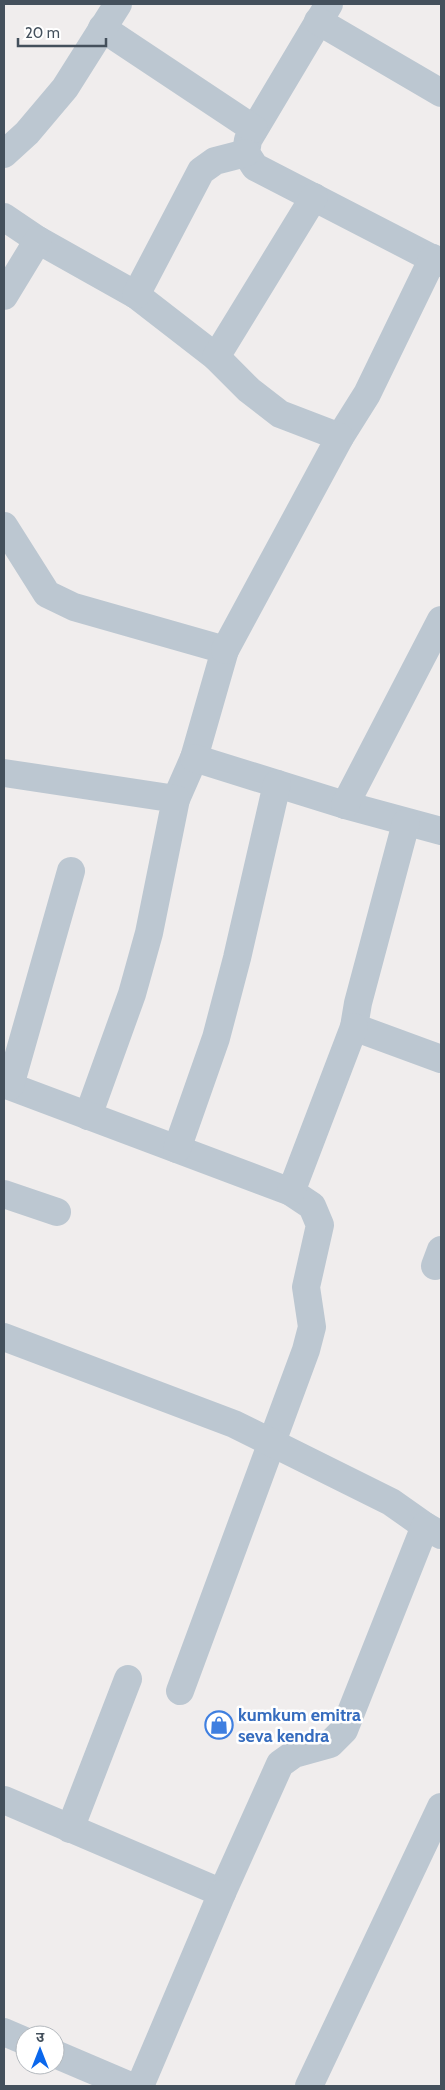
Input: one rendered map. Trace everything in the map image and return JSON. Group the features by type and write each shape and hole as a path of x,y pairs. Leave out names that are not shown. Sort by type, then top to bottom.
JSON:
{"street":[{"path":"4,154 27,133 65,88 118,4"},
{"path":"136,295 202,171 214,161 250,141 323,12 441,93"},
{"path":"88,1116 132,994 149,933 176,799 194,758 225,650 340,437 367,394 437,260 255,167 250,141 102,28"},
{"path":"216,356 314,197"},
{"path":"4,217 38,240 136,295 216,356 249,390 280,414 340,437"},
{"path":"4,296 38,240"},
{"path":"4,526 47,594 74,607 225,650"},
{"path":"345,805 441,620"},
{"path":"194,758 345,805 441,832"},
{"path":"4,773 176,799"},
{"path":"178,1149 216,1038 239,949 277,784"},
{"path":"291,1192 354,1027 358,1003 406,823"},
{"path":"71,871 7,1085 291,1192 312,1206 320,1225 306,1286 312,1327 306,1350 180,1691"},
{"path":"354,1027 441,1059"},
{"path":"4,1194 57,1212"},
{"path":"4,1338 234,1424 350,1480 391,1502 433,1530 344,1730 330,1744 294,1754 280,1764 222,1893 140,2086"},
{"path":"70,1829 128,1679"},
{"path":"4,1800 222,1893"},
{"path":"309,2086 441,1807"},
{"path":"65,2058 130,2086"}],"place":[{"name":"kumkum emitra seva kendra","path":"219,1725"}]}
